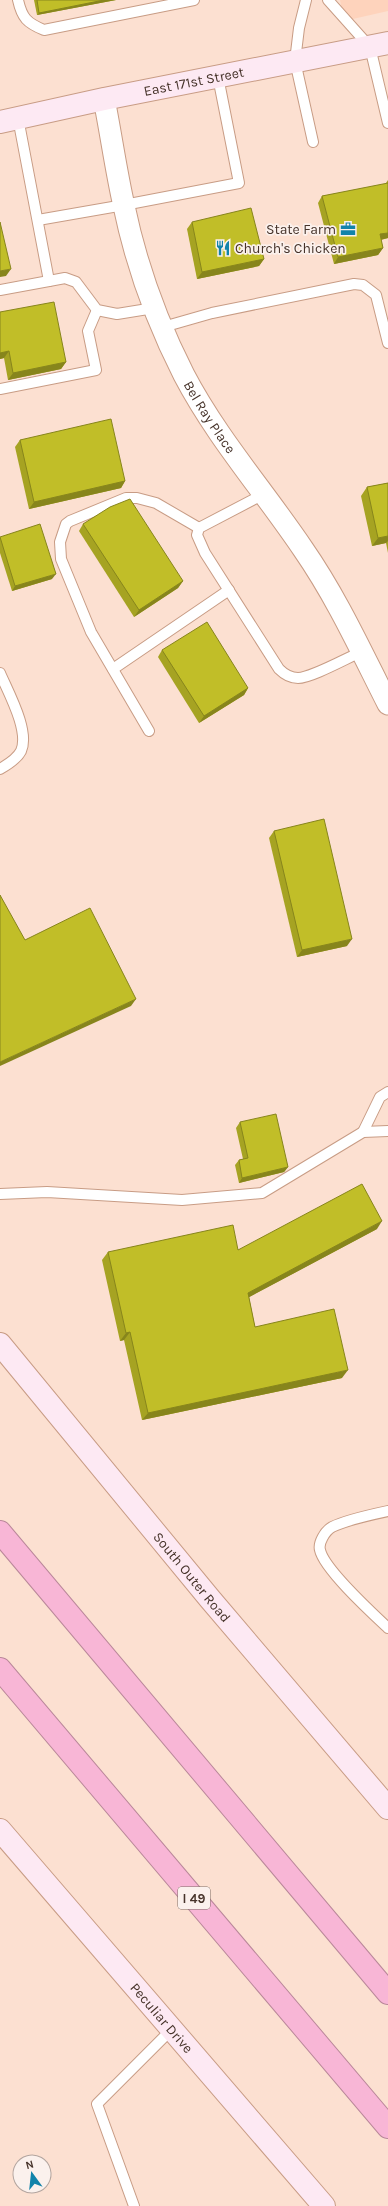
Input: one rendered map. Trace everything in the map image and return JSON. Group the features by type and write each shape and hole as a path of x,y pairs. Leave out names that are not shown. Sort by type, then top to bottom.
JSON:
{"highway":[{"path":"0,1532 388,1993"},
{"name":"I 49","path":"0,1669 388,2128"}],"street":[{"name":"East 171st Street","path":"9,120 104,99 379,45"},
{"name":"Bel Ray Place","path":"104,99 124,206 138,260 154,308 184,375 213,424 304,550 336,601 388,704"},
{"name":"South Outer Road","path":"0,1344 210,1599 388,1808"},
{"name":"Peculiar Drive","path":"0,1830 324,2206"}],"lane":[{"path":"18,0 21,13 31,24 44,30 194,0"},
{"path":"306,0 298,28 295,61 313,142"},
{"path":"328,0 379,45 388,123"},
{"path":"38,220 124,206 239,182 218,77"},
{"path":"9,120 38,220 49,281"},
{"path":"0,290 66,278 76,282 97,310 117,314 154,308"},
{"path":"162,327 219,312 354,284 363,285 376,295 388,343"},
{"path":"0,389 96,370 88,331 97,310"},
{"path":"264,494 199,528 197,535 199,541 229,590 279,669 285,674 292,677 306,677 361,652"},
{"path":"149,731 91,632 61,559 60,542 66,524 98,508 126,498 148,500 199,528"},
{"path":"113,669 229,590"},
{"path":"0,673 22,726 23,741 21,752 9,764 0,769"},
{"path":"363,1132 380,1097 388,1092"},
{"path":"0,1194 47,1192 182,1200 262,1193 363,1132 388,1131"},
{"path":"388,1511 331,1527 322,1539 319,1548 322,1557 352,1594 388,1628"},
{"path":"134,2206 97,2104 172,2028"}],"shaded area":[{"path":"340,0 388,0 388,11 344,21"}],"building":[{"path":"37,0 104,0 39,13"},
{"name":"State Farm","path":"388,183 388,233 380,234 383,248 338,257 322,196"},
{"name":"Church's Chicken","path":"251,208 264,259 202,272 192,222"},
{"path":"0,222 11,269 0,271"},
{"path":"54,302 66,362 13,373 9,351 0,353 0,312"},
{"path":"111,419 125,481 34,502 20,440"},
{"path":"388,483 388,536 378,538 367,487"},
{"path":"130,499 183,581 139,610 83,524 110,507"},
{"path":"40,524 56,574 15,586 0,537"},
{"path":"207,622 248,688 204,716 162,650"},
{"path":"324,819 352,939 302,950 274,831"},
{"path":"0,895 25,940 90,908 136,999 0,1062"},
{"path":"276,1114 288,1167 242,1178 239,1160 248,1158 240,1122"},
{"path":"362,1184 382,1221 248,1293 255,1327 334,1309 348,1370 148,1413 130,1332 126,1333 108,1252 233,1225 238,1250"}],"place":[{"name":"State Farm","path":"348,229"},
{"name":"Church's Chicken","path":"223,248"}]}
